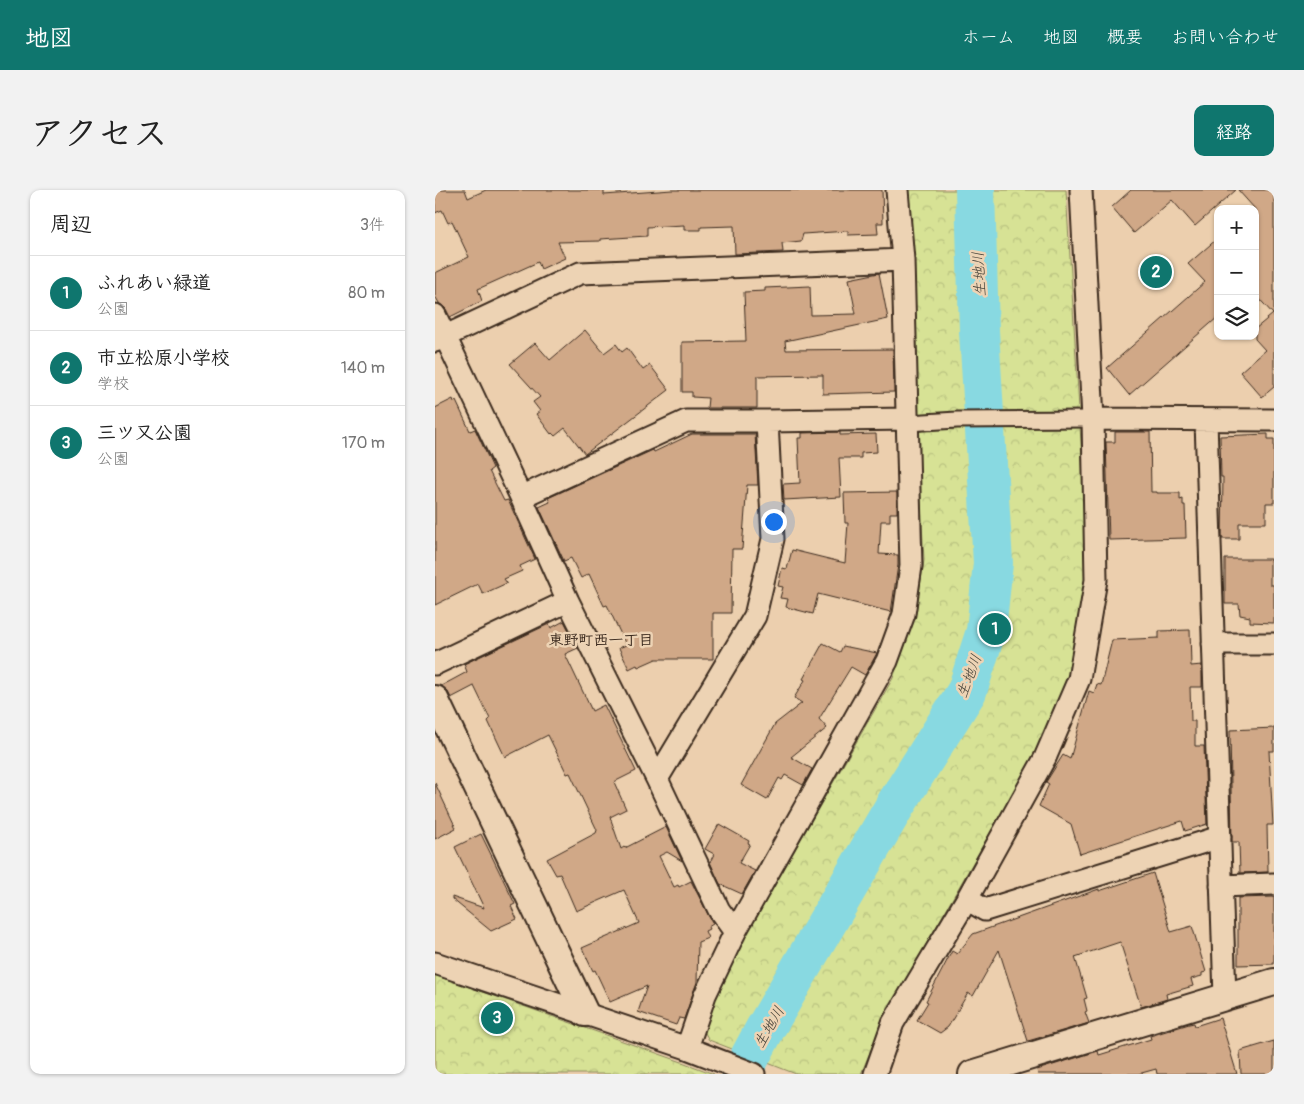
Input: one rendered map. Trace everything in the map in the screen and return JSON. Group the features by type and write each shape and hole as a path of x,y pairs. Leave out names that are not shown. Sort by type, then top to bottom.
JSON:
{"street":[{"path":"687,1048 705,995 735,932 887,661 904,614 911,566 903,260 897,190"},
{"path":"875,1074 893,1023 967,898 1045,758 1079,679 1096,580 1093,419 1081,190"},
{"path":"440,338 580,273 903,260"},
{"path":"435,315 440,338 521,496 568,601 657,779 719,910 735,932"},
{"path":"521,496 686,420 1274,420"},
{"path":"657,779 755,616 773,539 767,421"},
{"path":"1206,421 1225,997"},
{"path":"435,664 568,601"},
{"path":"1213,644 1274,644"},
{"path":"435,698 585,1013"},
{"path":"967,898 985,910 1219,837"},
{"path":"1221,886 1274,884"},
{"path":"435,962 687,1048 754,1074"},
{"path":"972,1074 1274,982"}],"green space":[{"path":"904,190 1066,190 1088,561 1076,645 1065,687 1041,744 884,1018 861,1074 796,1074 709,1040 704,1031 726,970 893,678 916,613 924,560"},
{"path":"435,975 682,1062 714,1074 435,1074"}],"building":[{"path":"435,190 465,190 468,198 486,190 604,190 604,195 672,190 882,190 883,223 877,223 878,234 848,235 848,231 803,234 801,241 782,243 783,252 735,254 734,226 701,227 701,230 684,230 684,225 647,227 647,236 600,239 600,241 558,242 565,258 541,269 538,262 478,289 482,301 450,317 435,296 435,273 469,257 452,221 448,223 442,210 435,213"},
{"path":"1131,190 1236,190 1219,205 1214,205 1214,209 1195,226 1172,200 1134,233 1112,207"},
{"path":"1238,190 1274,190 1274,387 1262,397 1240,372 1265,350 1256,340 1259,340 1259,326 1273,314 1259,298 1259,205 1251,205"},
{"path":"1214,241 1214,321 1129,395 1107,368 1205,282 1188,264"},
{"path":"879,273 888,319 785,341 786,350 893,349 894,392 823,394 823,375 757,376 757,408 707,408 708,398 692,397 692,392 682,392 682,342 746,341 744,292 765,291 765,288 810,286 811,315 856,314 849,279"},
{"path":"585,330 604,353 616,344 622,352 627,348 643,370 650,365 669,390 585,454 565,428 555,436 551,434 536,414 540,411 533,402 540,397 510,364 535,343 550,360"},
{"path":"453,399 454,402 456,401 470,431 475,429 493,468 489,471 504,501 508,500 535,559 520,566 522,571 504,579 507,583 483,594 478,584 435,605 435,408"},
{"path":"840,432 840,435 876,434 877,452 861,453 861,458 839,458 841,497 784,500 783,484 800,483 798,438 802,438 802,433"},
{"path":"1115,432 1150,432 1151,492 1180,493 1180,500 1183,499 1183,505 1185,505 1186,538 1109,540 1106,442 1115,442"},
{"path":"692,434 755,434 758,485 747,485 742,549 732,549 731,613 713,613 713,659 656,659 629,669 619,648 626,645 607,605 604,606 589,574 581,578 571,558 564,561 539,507 550,502 548,498"},
{"path":"1268,434 1268,439 1274,439 1274,503 1266,503 1266,523 1239,523 1239,539 1222,539 1223,477 1221,477 1220,436"},
{"path":"897,492 897,513 890,513 890,521 881,521 879,554 898,555 891,612 818,594 813,614 786,607 788,599 780,598 783,587 778,586 782,568 787,569 792,550 845,563 848,523 845,523 844,493"},
{"path":"1225,559 1270,559 1270,585 1274,585 1274,623 1250,622 1250,617 1240,615 1239,604 1225,604"},
{"path":"564,621 578,648 565,654 592,711 604,705 636,771 614,782 626,809 610,817 621,849 666,827 682,861 667,852 659,856 674,887 678,885 679,887 691,881 713,924 705,931 708,938 698,942 697,982 684,1019 679,1018 676,1025 638,1012 647,986 610,1002 582,948 639,923 624,890 576,911 560,874 556,875 547,859 596,833 597,830 570,773 567,774 548,735 505,757 474,686 451,698 448,692 441,686 467,672 464,664 549,624 551,628"},
{"path":"1190,630 1191,666 1202,665 1202,687 1190,687 1191,721 1195,721 1195,746 1204,746 1207,824 1185,831 1182,821 1080,854 1071,824 1039,806 1049,784 1046,782 1063,755 1070,759 1089,691 1094,693 1097,684 1101,685 1112,640 1159,638 1159,631"},
{"path":"823,643 840,652 843,646 877,653 865,675 851,667 819,719 827,728 791,757 812,769 803,785 785,775 782,780 779,778 767,800 741,785 775,724 802,703 794,698"},
{"path":"1274,728 1274,751 1269,751 1273,825 1267,825 1268,872 1240,873 1239,842 1232,842 1230,730"},
{"path":"435,783 456,828 435,839"},
{"path":"719,824 749,841 748,843 750,844 739,863 755,871 742,894 720,884 710,862 714,854 705,849"},
{"path":"481,834 515,904 511,906 517,919 491,931 452,899 452,897 484,908 455,847"},
{"path":"1153,873 1171,932 1192,926 1206,972 1202,973 1202,976 1191,979 1193,986 1166,994 1167,999 1141,1007 1120,942 1075,957 1087,998 1084,999 1087,1011 1085,1012 1089,1023 1028,1041 999,950 973,996 968,993 948,1027 940,1033 917,1020 928,1002 926,1001 952,951 957,954 973,934 1099,889 1099,891"},
{"path":"1274,897 1274,964 1238,965 1238,898"},
{"path":"1220,1018 1237,1074 1157,1074 1156,1069 1138,1074 1038,1074 1037,1070 1098,1051 1099,1055 1151,1039 1150,1036 1189,1024 1194,1023 1195,1026"},
{"path":"1274,1041 1274,1074 1241,1074 1240,1051"}],"waterway":[{"name":"生地川","path":"741,1074 765,1029 896,804 967,691 986,631 993,563 979,331 975,190"}],"place":[{"name":"市立松原小学校","path":"1156,272"},
{"name":"ふれあい緑道","path":"995,629"},
{"name":"三ツ又公園","path":"497,1018"}],"district":[{"name":"東野町西一丁目","path":"601,640"}]}
